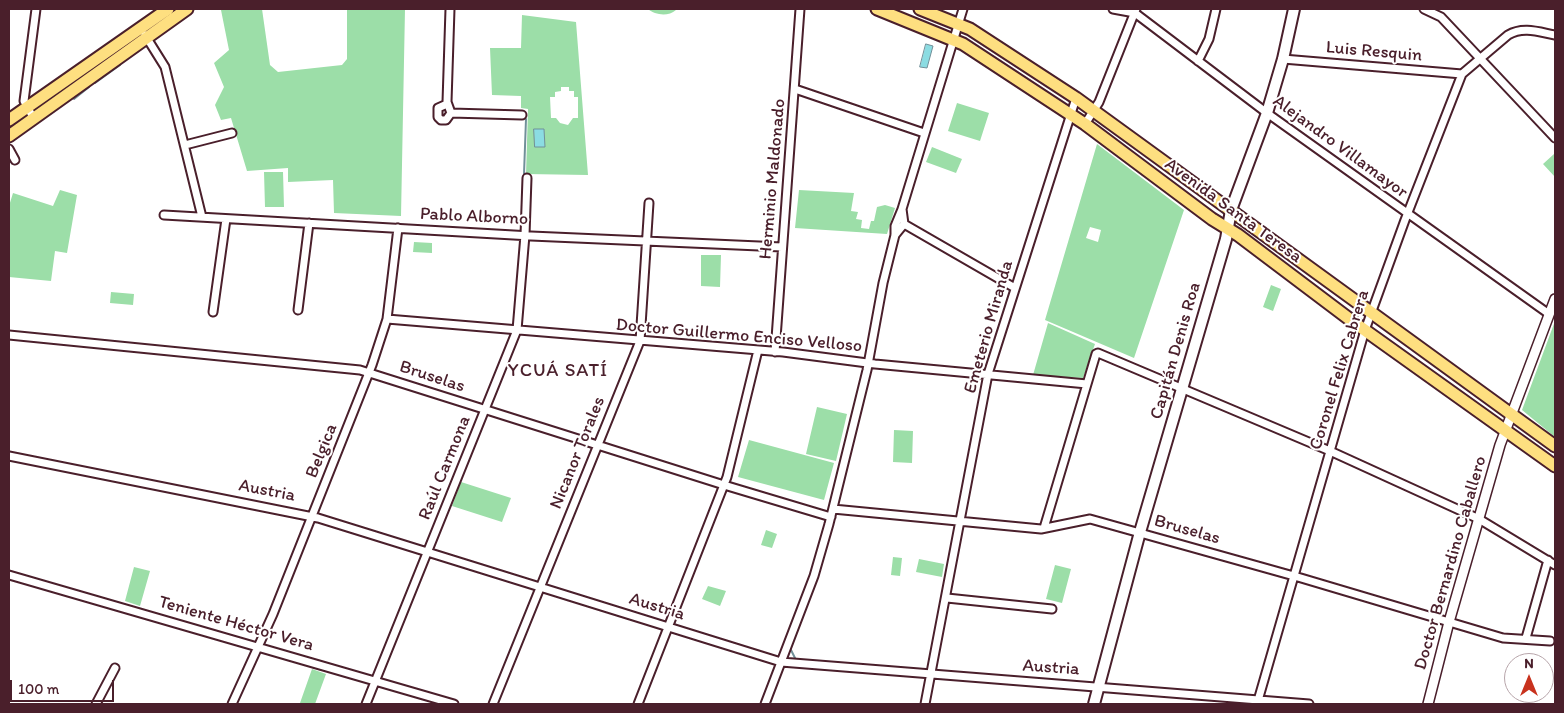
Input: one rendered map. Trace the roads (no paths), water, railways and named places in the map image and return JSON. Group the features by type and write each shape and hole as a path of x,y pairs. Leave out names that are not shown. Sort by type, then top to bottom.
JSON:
{"main road":[{"path":"9,136 146,36 168,9"},
{"path":"9,120 187,9"},
{"name":"Avenida Santa Teresa","path":"877,9 953,38 1085,124 1365,330 1555,466"},
{"name":"Avenida Santa Teresa","path":"920,9 958,23 1011,54 1076,98 1555,446"},
{"name":"Capitán Denis Roa","path":"1094,704 1140,532 1228,229 1231,210 1267,113 1283,59 1294,9"}],"street":[{"path":"34,118 27,108 24,99 36,9"},
{"path":"450,9 446,104 451,113"},
{"name":"Herminio Maldonado","path":"775,352 800,9"},
{"path":"765,704 814,576 832,513 868,363 898,215 902,209 963,9"},
{"name":"Alejandro Villamayor","path":"1113,9 1135,11 1267,113 1549,314"},
{"path":"1198,61 1206,48 1216,9"},
{"path":"1424,9 1437,13 1555,138"},
{"path":"1085,124 1113,69 1135,11"},
{"name":"Coronel Felix Cabrera","path":"1258,702 1365,330 1407,214 1462,74 1517,31 1526,30 1555,35"},
{"path":"146,36 165,67 202,217"},
{"name":"Luis Resquin","path":"1283,59 1462,74"},
{"path":"795,89 924,132"},
{"name":"Emeterio Miranda","path":"925,704 947,598 988,374 1076,98"},
{"path":"446,104 438,108 438,117 441,120 446,120 451,113"},
{"path":"451,113 522,115"},
{"path":"185,145 232,133"},
{"path":"9,149 16,160"},
{"name":"Raúl Carmona","path":"366,704 517,330 525,235 527,178"},
{"name":"Nicanor Torales","path":"493,704 640,341 649,202"},
{"path":"895,235 904,224 902,209"},
{"name":"Pablo Alborno","path":"164,215 782,247"},
{"path":"213,312 226,218"},
{"path":"298,310 309,223"},
{"path":"904,224 1015,288"},
{"name":"Belgica","path":"232,704 259,646 312,516 369,373 388,319 398,228"},
{"name":"Doctor Bernardino Caballero","path":"1428,704 1449,622 1505,430 1555,299"},
{"name":"Doctor Guillermo Enciso Velloso","path":"388,319 758,350 868,363 1087,384"},
{"name":"Bruselas","path":"9,335 369,373 724,485 832,513 961,520 1044,528 1090,519 1294,576 1503,638 1550,641"},
{"path":"638,704 724,485 758,350"},
{"path":"1044,528 1096,354 1098,353 1330,451 1479,519 1555,565"},
{"name":"Austria","path":"9,456 312,516 781,662 1098,687 1258,702 1309,704"},
{"path":"1526,638 1548,560"},
{"name":"Teniente Héctor Vera","path":"9,575 454,704"},
{"path":"947,598 1052,609"},
{"path":"96,704 115,668"}],"water":[{"path":"926,44 933,46 927,68 920,67"},
{"path":"534,129 544,129 545,147 535,147"}],"waterway":[{"path":"95,83 120,65"},
{"path":"74,99 89,87"},
{"path":"524,174 526,119"},
{"path":"791,650 795,658"}],"district":[{"name":"YCUÁ SATÍ","path":"558,371"}]}
